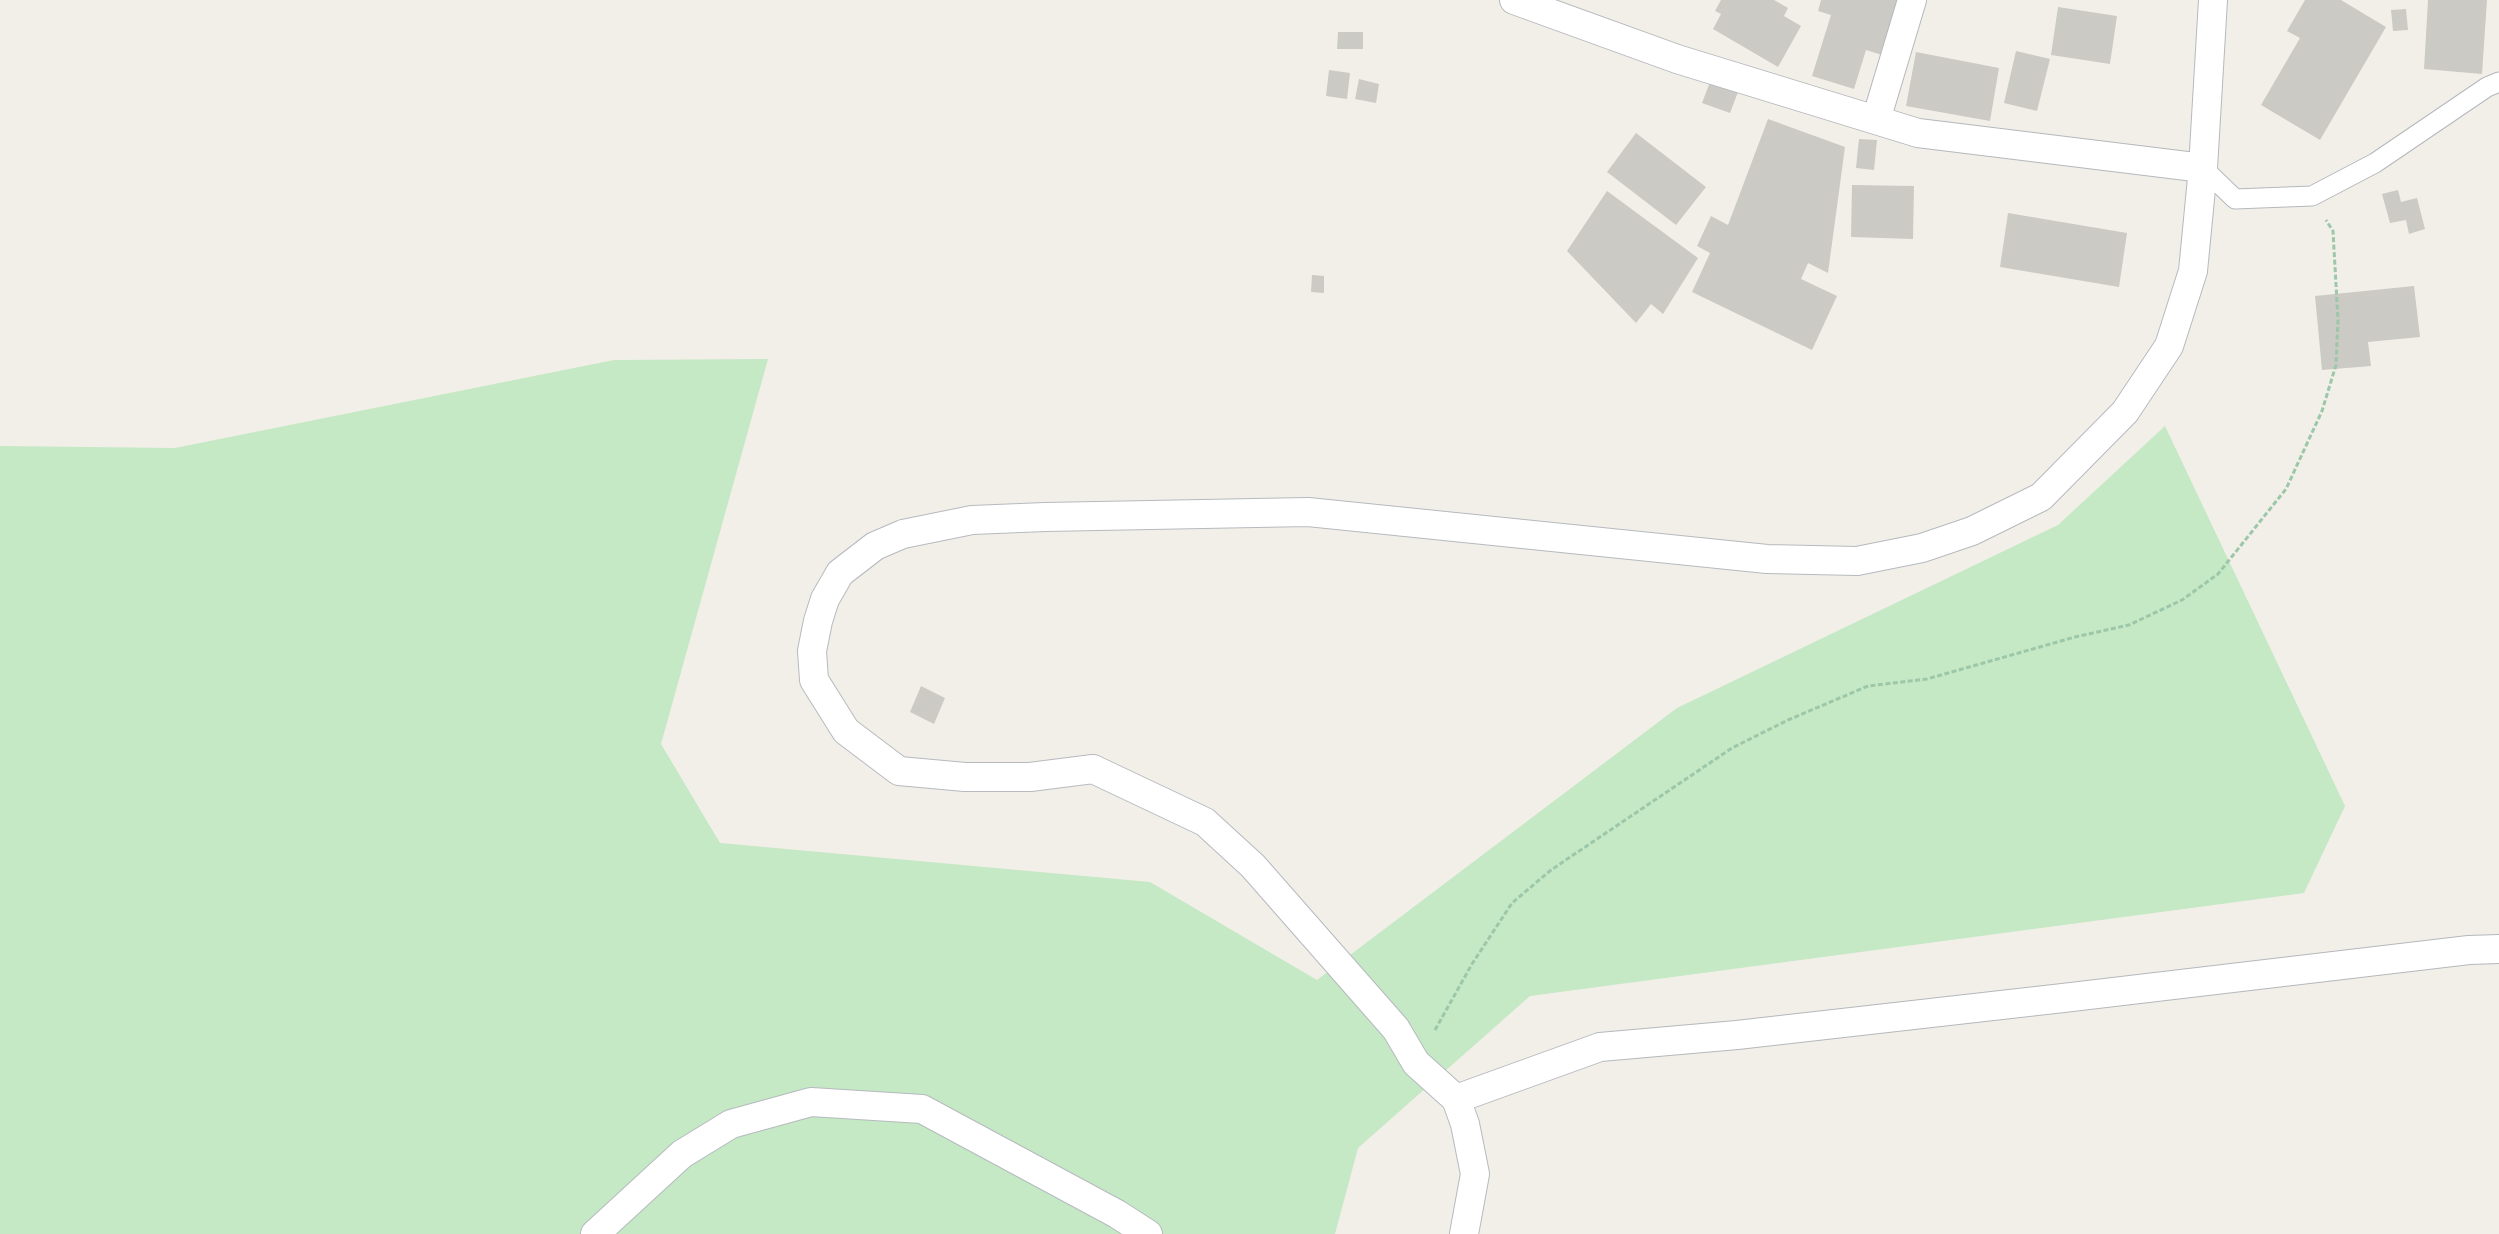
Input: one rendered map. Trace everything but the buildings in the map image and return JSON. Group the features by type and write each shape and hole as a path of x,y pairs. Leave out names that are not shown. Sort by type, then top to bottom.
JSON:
{"street":[{"path":"1514,0 1677,59 1918,133 2203,168"},
{"path":"1876,120 1912,0"},
{"path":"1464,1234 1475,1174 1466,1124 1456,1099 1416,1063 1396,1029 1253,866 1205,822 1093,769 1030,777 965,777 900,771 846,731 814,680 812,651 818,621 826,599 840,573 875,546 902,534 972,520 1045,517 1308,512 1767,560 1857,561 1922,548 1972,531 2041,497 2125,412 2169,346 2193,271 2203,168 2213,0"},
{"path":"1456,1099 1600,1048 2063,998 2469,950 2499,949"},
{"path":"595,1234 682,1154 731,1124 811,1102 922,1109 1117,1214 1148,1234"}],"lane":[{"path":"2203,168 2235,199 2312,196 2375,163 2488,87 2499,82"}],"path":[{"path":"1416,1063 1472,964 1512,903 1551,870 1732,748 1868,686 1927,679 2075,637 2129,625 2182,600 2218,574 2286,489 2322,411 2336,365 2338,320 2333,231 2312,196"}],"green space":[{"path":"768,359 661,744 720,843 1150,882 1317,980 1677,708 2058,525 2165,426 2345,806 2304,893 1530,996 1358,1148 1335,1234 0,1234 0,446 175,448 614,360"}]}
